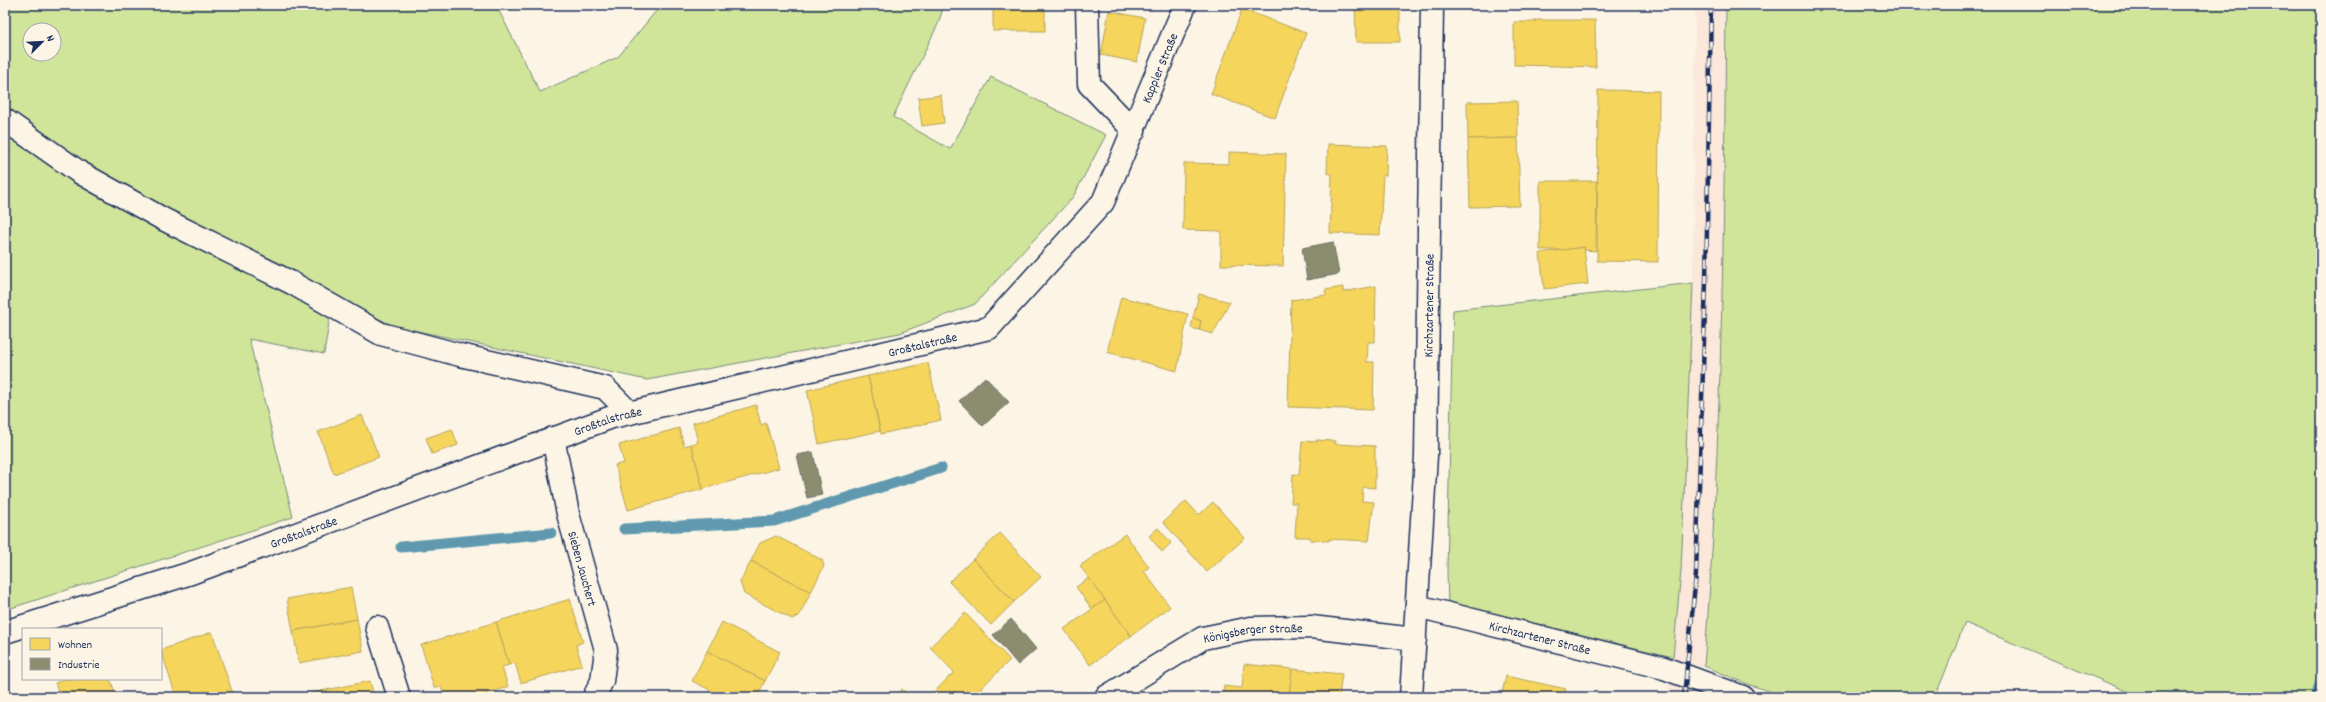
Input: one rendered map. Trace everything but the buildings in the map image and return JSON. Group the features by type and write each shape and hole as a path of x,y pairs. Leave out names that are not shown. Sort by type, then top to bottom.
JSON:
{"street":[{"path":"1087,5 1089,84 1134,131"},
{"name":"Kappler Straße","path":"1134,131 1185,5"},
{"name":"Kirchzartener Straße","path":"1411,697 1426,456 1432,5"},
{"path":"5,120 79,172 144,208 292,283 381,334 460,355 604,388 630,413"},
{"name":"Großtalstraße","path":"5,632 190,573 553,438 630,413 989,328 1103,202 1134,131"},
{"name":"Sieben Jauchert","path":"553,438 568,514 606,650 602,681 594,697"},
{"name":"Kirchzartener Straße","path":"1417,606 1664,668 1743,697"},
{"path":"377,627 399,697"},
{"name":"Königsberger Straße","path":"1106,697 1204,638 1251,628 1311,627 1414,639"}],"shaded area":[{"path":"1695,5 1726,5 1723,285 1712,574 1700,697 1667,697 1681,571 1693,283"}],"green space":[{"path":"5,5 496,5 540,92 618,57 661,5 944,5 938,24 893,117 950,149 991,77 1106,135 1073,197 975,304 900,333 647,380 394,326 333,297 324,354 249,339 293,517 5,610"},
{"path":"1726,5 2321,5 2321,697 2141,697 1965,623 1935,697 1787,697 1750,685 1704,666 1715,501 1721,336"},
{"path":"1693,283 1681,571 1673,657 1491,613 1448,607 1447,570 1453,310"}],"waterway":[{"path":"624,529 774,521 941,468"},
{"path":"401,547 551,533"},
{"path":"2316,697 2321,682"}],"railway":[{"path":"1684,697 1696,574 1706,282 1711,5"}]}
